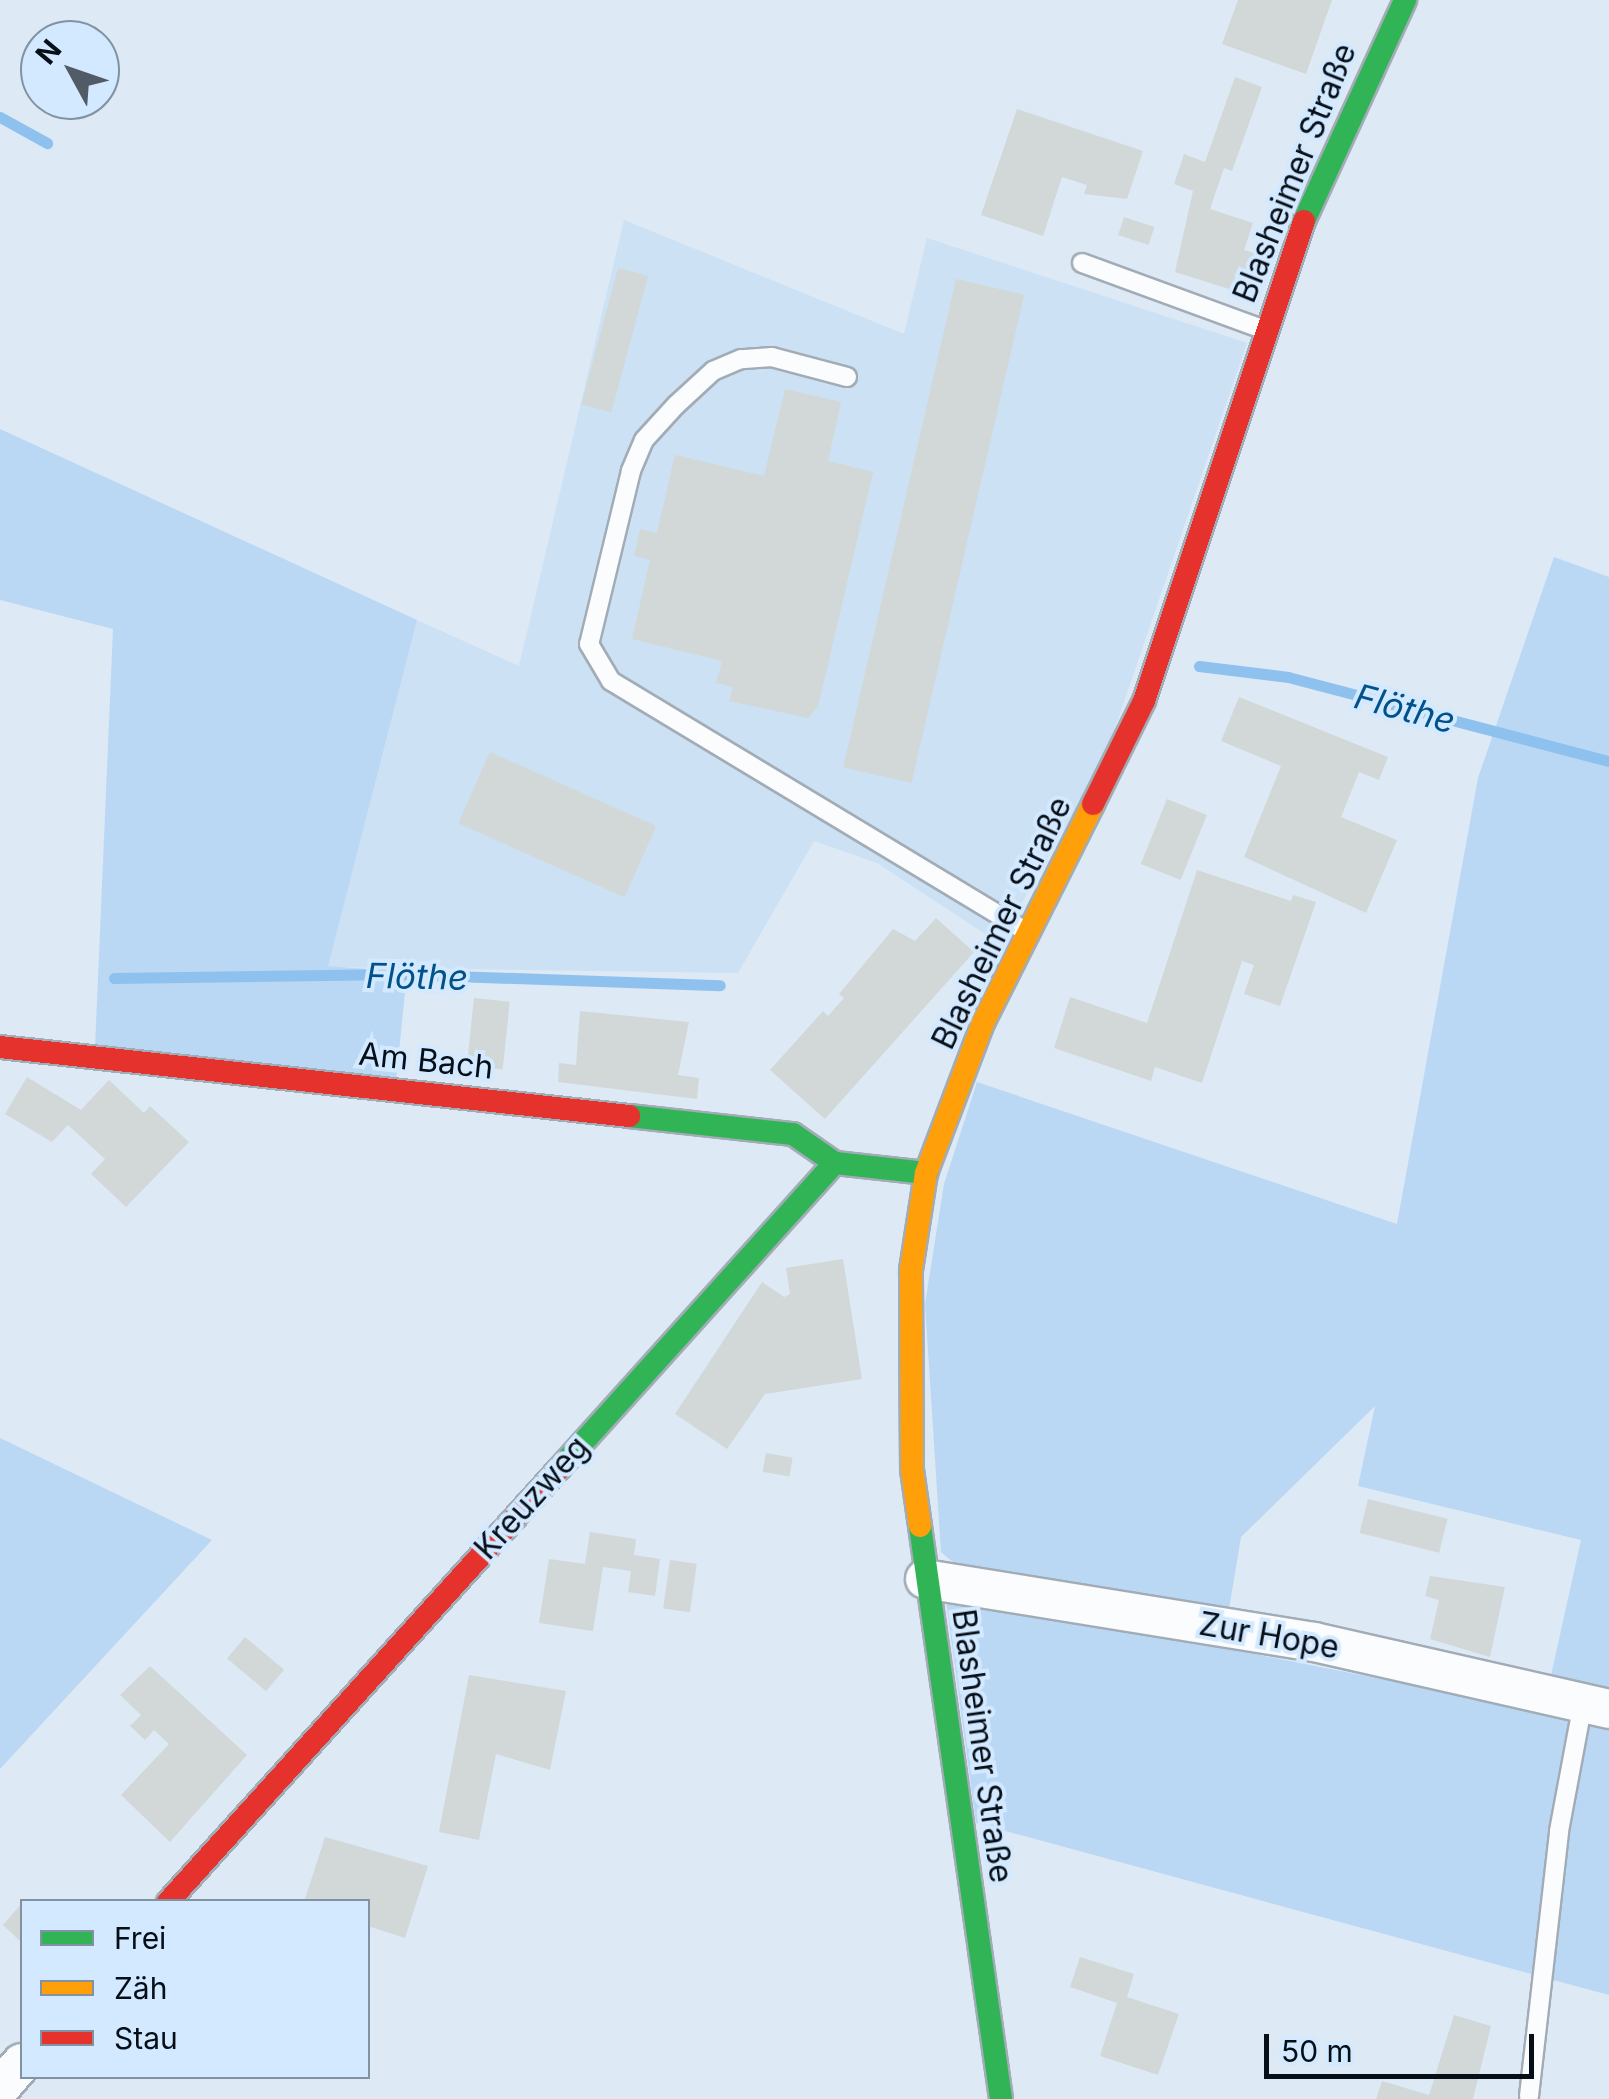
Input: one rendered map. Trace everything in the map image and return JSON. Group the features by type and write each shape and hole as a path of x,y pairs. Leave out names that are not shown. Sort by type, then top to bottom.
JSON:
{"street":[{"name":"Blasheimer Straße","path":"1001,2099 925,1579 908,1379 910,1270 926,1173 1026,931 1144,701 1266,330 1332,149 1405,0"},
{"name":"Am Bach","path":"0,1047 793,1134 835,1163"},
{"path":"835,1163 926,1173"},
{"name":"Kreuzweg","path":"171,1899 835,1163"},
{"name":"Zur Hope","path":"925,1579 1314,1642 1596,1706"},
{"path":"0,2088 20,2065"}],"lane":[{"path":"1082,263 1266,330"},
{"path":"846,377 772,357 741,359 713,372 676,405 644,440 631,472 589,644 611,681 1026,931"},
{"path":"1529,2096 1559,1831 1596,1706"}],"shaded area":[{"path":"624,220 904,334 927,238 1247,343 1104,760 999,943 877,863 814,841 738,973 327,967 417,620 519,666"},
{"path":"0,429 417,620 328,966 407,972 396,1082 95,1048 113,629 0,600"},
{"path":"1554,557 1609,577 1609,1693 1550,1680 1581,1540 1358,1486 1375,1406 1241,1537 1228,1615 965,1572 941,1552 925,1304 944,1184 977,1082 1397,1224 1478,778"},
{"path":"0,1438 212,1540 0,1769"},
{"path":"945,1593 1609,1724 1609,1995 976,1823"}],"building":[{"path":"1238,0 1332,0 1306,74 1222,44"},
{"path":"1235,77 1262,87 1232,171 1224,168 1210,209 1253,223 1244,250 1254,253 1249,272 1238,268 1232,290 1175,272 1193,191 1174,184 1184,154 1205,162"},
{"path":"1017,109 1143,151 1127,199 1084,194 1087,185 1062,177 1043,236 981,215"},
{"path":"1124,217 1154,227 1149,245 1118,235"},
{"path":"618,268 648,276 611,412 582,404"},
{"path":"956,279 1024,295 912,783 843,767"},
{"path":"785,389 841,402 828,461 873,472 818,707 808,718 729,701 733,687 716,683 722,661 632,639 650,560 634,556 640,529 657,533 675,455 764,476"},
{"path":"1239,697 1388,757 1379,780 1359,772 1341,817 1397,840 1366,913 1244,857 1281,766 1221,741"},
{"path":"490,752 656,826 625,897 458,823"},
{"path":"1167,799 1207,815 1181,880 1141,864"},
{"path":"1197,870 1291,901 1293,895 1316,902 1280,1006 1244,994 1254,965 1242,961 1202,1083 1155,1067 1151,1081 1054,1048 1070,997 1147,1023"},
{"path":"936,918 974,952 825,1119 770,1070 823,1011 828,1016 844,998 839,994 893,929 915,941"},
{"path":"474,998 510,1002 503,1069 467,1066"},
{"path":"580,1011 689,1022 678,1075 699,1078 697,1099 558,1082 559,1063 576,1065"},
{"path":"27,1077 81,1110 109,1080 144,1113 150,1106 189,1142 126,1207 91,1174 105,1159 68,1125 52,1142 5,1114"},
{"path":"843,1259 862,1379 765,1394 727,1449 675,1414 762,1282 784,1297 790,1294 786,1268"},
{"path":"766,1453 793,1458 789,1476 763,1472"},
{"path":"1368,1499 1448,1519 1439,1553 1360,1533"},
{"path":"590,1532 636,1539 634,1555 660,1559 655,1596 628,1592 631,1571 603,1567 593,1631 539,1623 549,1559 585,1564"},
{"path":"670,1560 697,1564 690,1612 663,1609"},
{"path":"1430,1576 1505,1587 1490,1657 1430,1639 1439,1600 1425,1596"},
{"path":"245,1637 284,1670 266,1691 227,1658"},
{"path":"150,1666 247,1755 170,1842 121,1795 169,1744 154,1730 145,1740 130,1726 141,1715 120,1695"},
{"path":"469,1675 566,1691 550,1770 496,1754 479,1840 439,1832"},
{"path":"325,1837 428,1866 405,1938 370,1927 370,1899 305,1899"},
{"path":"20,1905 20,1941 3,1925"},
{"path":"1080,1957 1134,1974 1127,1997 1179,2014 1158,2075 1100,2056 1117,2003 1070,1987"},
{"path":"1454,2015 1491,2026 1473,2099 1376,2099 1382,2081 1429,2095"}],"waterway":[{"path":"0,117 47,143"},
{"name":"Flöthe","path":"1199,666 1288,677 1609,761"},
{"name":"Flöthe","path":"114,978 397,974 720,985"}],"traffic: fast":[{"path":"1304,221 1405,0"},
{"path":"629,1116 793,1134 835,1163"},
{"path":"559,1469 835,1163 926,1173"},
{"path":"920,1526 1001,2099"}],"traffic: slow":[{"path":"920,1526 912,1470 911,1270 926,1173 983,1023 1093,804"}],"traffic: jam":[{"path":"1093,804 1144,701 1304,221"},
{"path":"0,1047 629,1116"},
{"path":"171,1899 559,1469"}]}
